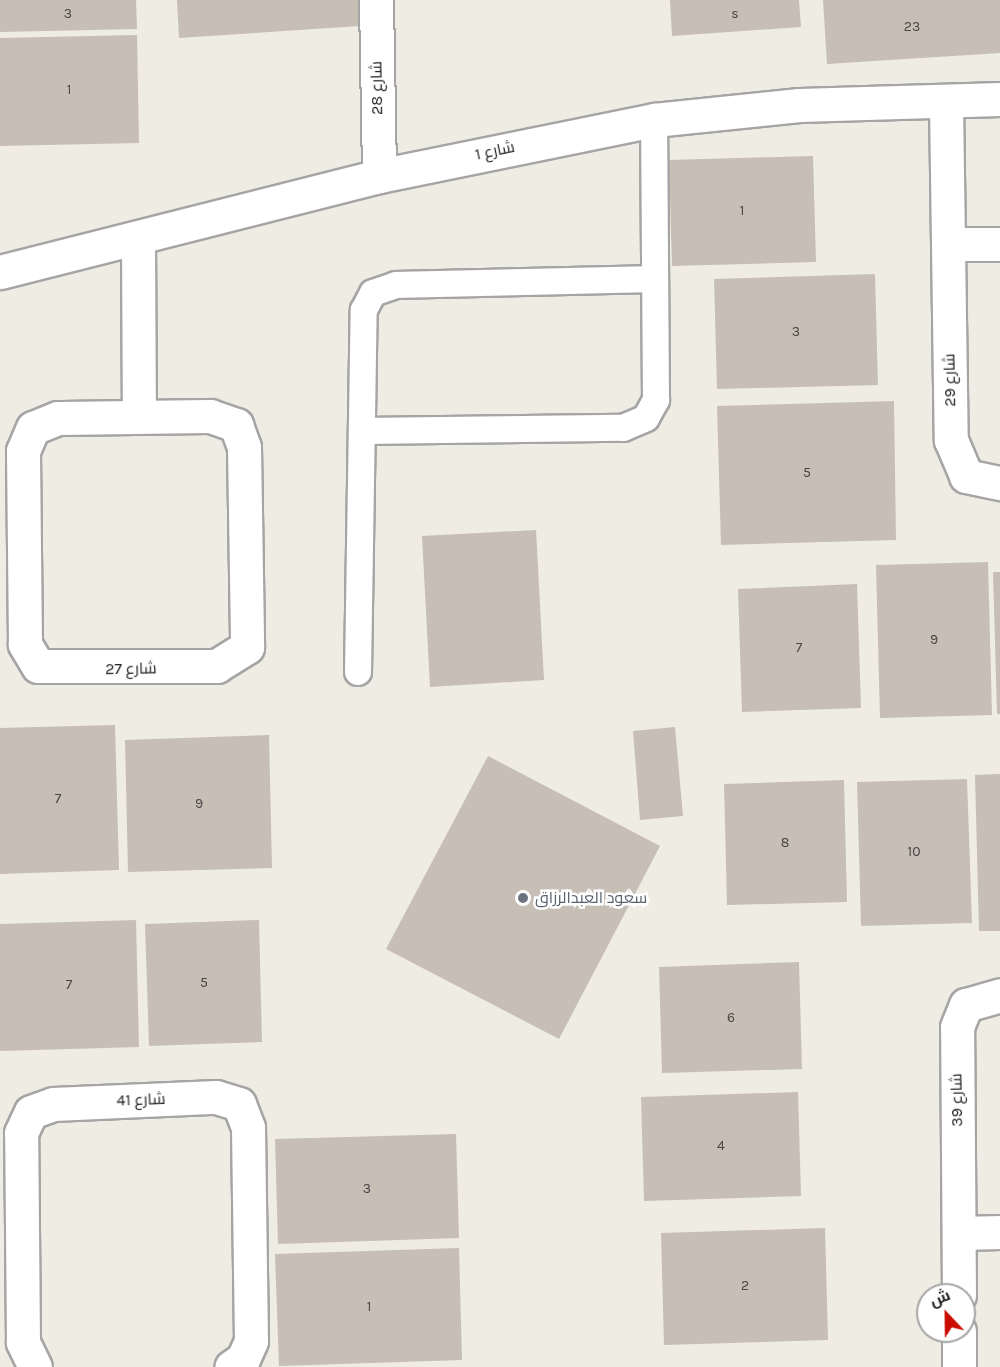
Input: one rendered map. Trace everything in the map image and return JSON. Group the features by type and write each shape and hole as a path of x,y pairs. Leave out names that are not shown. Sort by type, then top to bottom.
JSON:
{"street":[{"name":"شارع 28","path":"376,0 379,176"},
{"name":"شارع 1","path":"0,272 138,240 379,176 654,120 799,105 1000,99"},
{"name":"شارع 29","path":"946,101 954,455 966,476 1000,483"},
{"path":"138,240 139,416"},
{"path":"948,244 1000,244"},
{"name":"شارع 27","path":"139,416 210,416 236,425 241,434 247,647 217,666 38,666 25,644 26,439 33,428 58,418 139,416"},
{"name":"شارع 39","path":"959,1283 957,1027 966,1005 1000,995"},
{"name":"شارع 41","path":"35,1367 23,1342 21,1133 30,1112 53,1104 216,1097 239,1104 248,1127 251,1341 243,1359 231,1367"},
{"path":"959,1233 1000,1232"},
{"path":"959,1343 959,1367"}],"lane":[{"path":"362,431 623,428 646,417 656,400 654,120"},
{"path":"358,672 364,310 384,287 654,279"}],"building":[{"path":"0,0 136,0 137,29 0,32"},
{"path":"177,0 358,0 360,26 179,38"},
{"path":"670,0 799,0 801,27 672,36"},
{"path":"823,0 1000,0 1000,53 827,64"},
{"path":"137,35 139,143 0,146 0,38"},
{"path":"813,156 816,262 672,266 669,160"},
{"path":"875,274 878,385 717,389 714,279"},
{"path":"894,401 896,540 721,545 717,406"},
{"path":"536,530 544,680 430,687 422,536"},
{"path":"988,562 992,715 880,718 876,565"},
{"path":"993,572 1000,572 1000,714 997,714"},
{"path":"857,584 861,708 742,712 738,589"},
{"path":"115,725 119,870 0,874 0,728"},
{"path":"675,727 683,816 640,820 633,731"},
{"path":"269,735 272,868 128,872 125,740"},
{"name":"سعود العبدالرزاق","path":"488,756 660,846 559,1039 386,949"},
{"path":"1000,774 1000,931 979,931 975,775"},
{"path":"967,779 972,923 861,926 857,782"},
{"path":"844,780 847,902 727,905 724,784"},
{"path":"136,920 139,1047 0,1051 0,924"},
{"path":"259,920 262,1042 149,1046 145,924"},
{"path":"799,962 802,1069 662,1073 659,967"},
{"path":"798,1092 801,1196 644,1201 641,1097"},
{"path":"456,1134 459,1238 278,1244 275,1139"},
{"path":"825,1228 828,1340 664,1345 661,1233"},
{"path":"459,1248 462,1360 279,1366 275,1254"}],"place":[{"name":"سعود العبدالرزاق","path":"523,898"}]}
